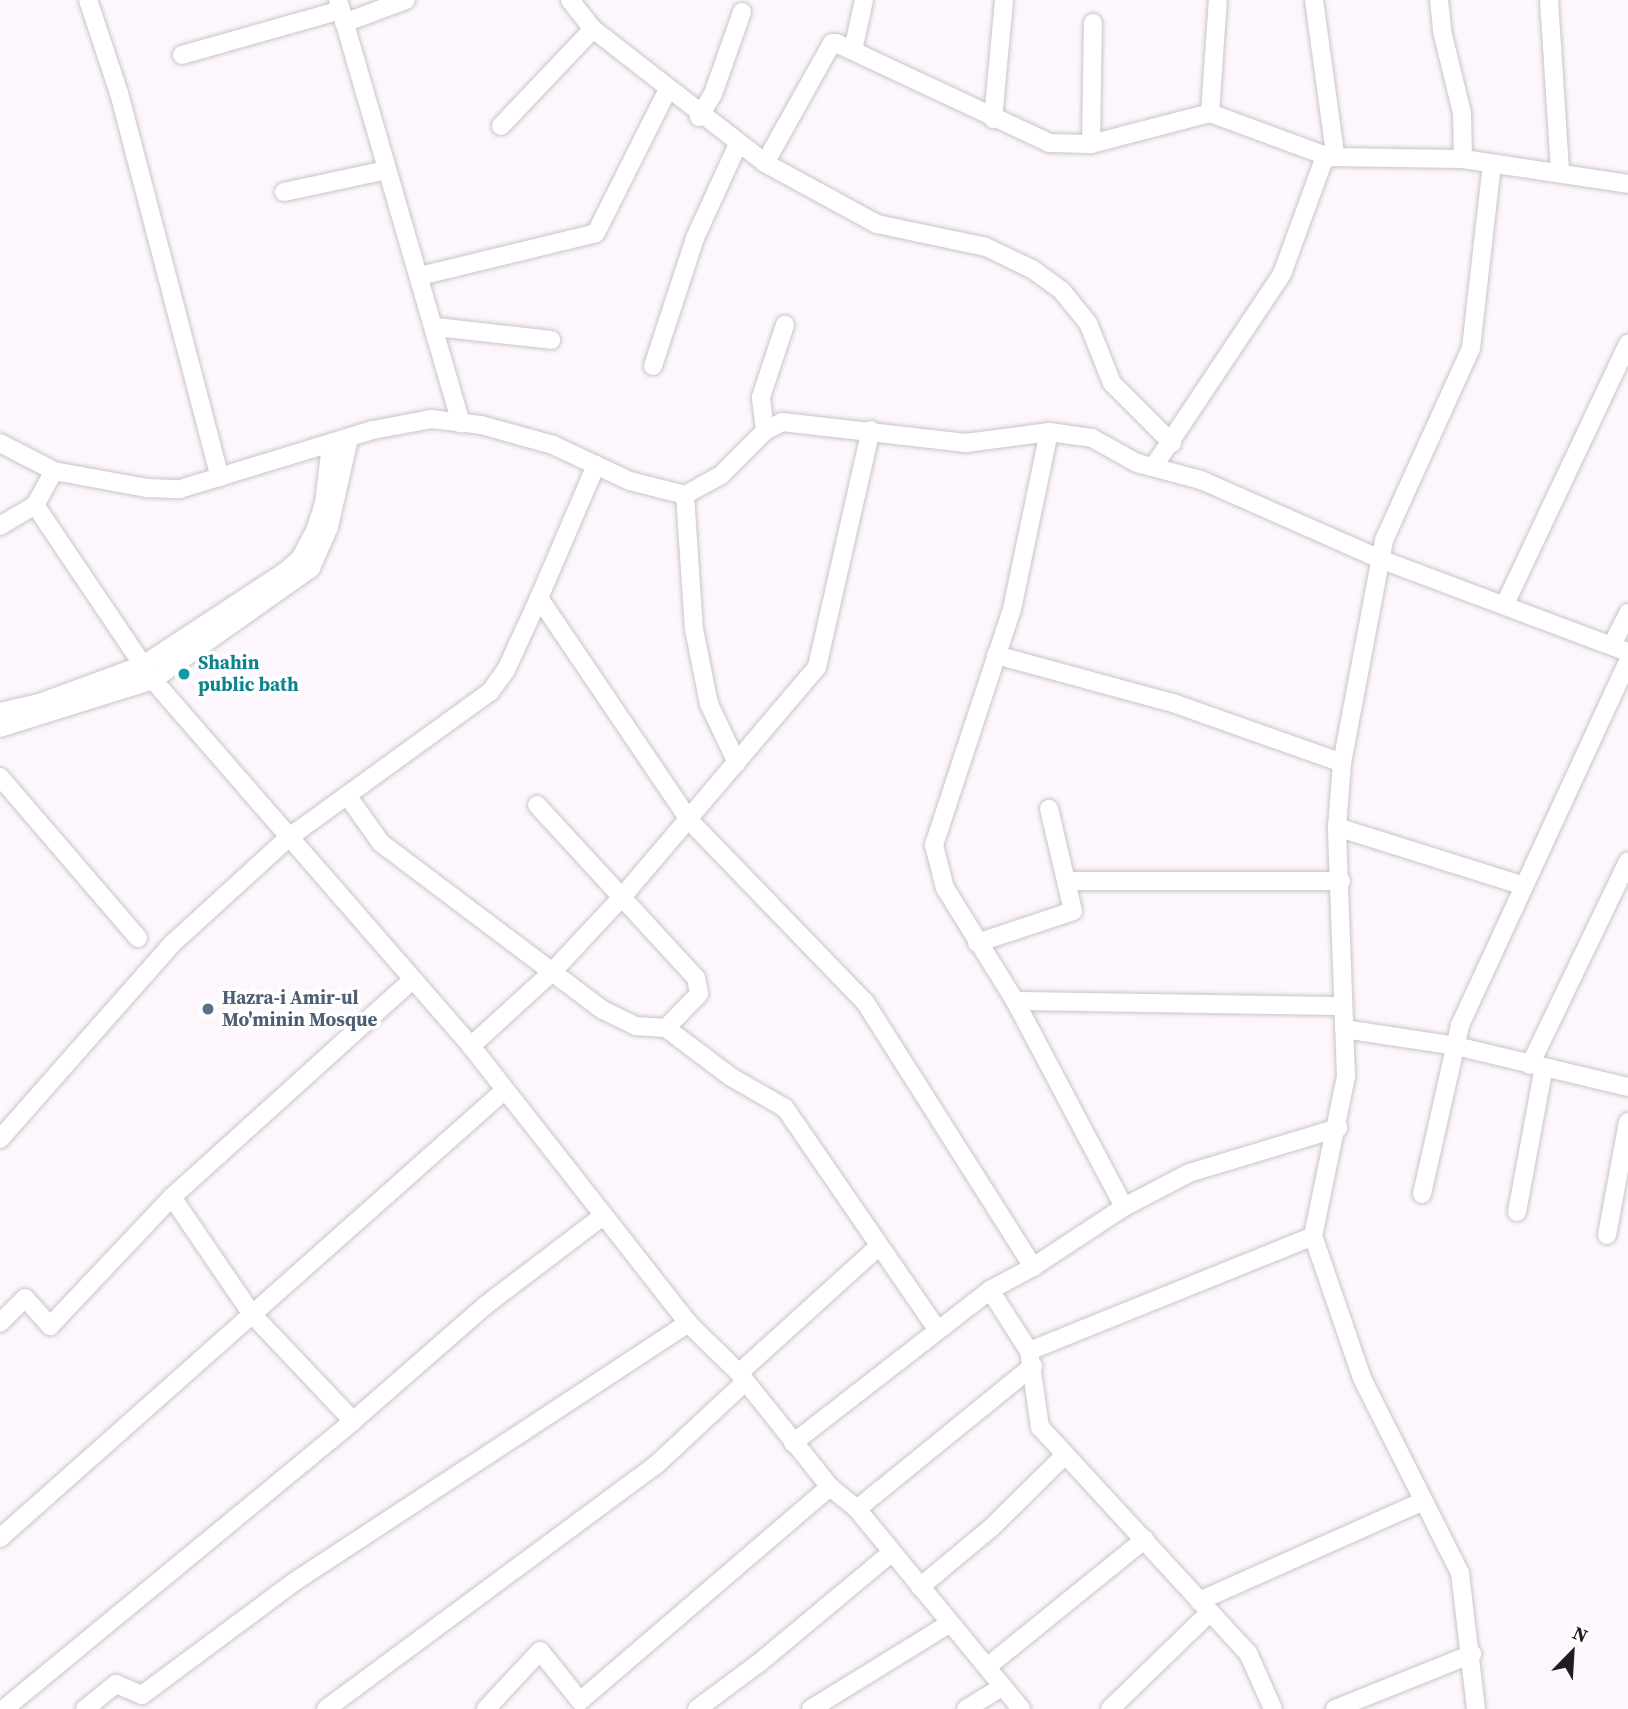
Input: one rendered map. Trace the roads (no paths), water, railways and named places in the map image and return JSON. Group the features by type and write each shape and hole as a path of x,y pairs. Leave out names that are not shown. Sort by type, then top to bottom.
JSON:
{"street":[{"path":"89,0 119,93 220,477"},
{"path":"182,55 341,11 406,0"},
{"path":"570,0 593,29 699,117 765,163 877,224 986,247 1032,269 1062,291 1088,323 1112,383 1172,443"},
{"path":"853,50 864,0"},
{"path":"993,119 1004,0"},
{"path":"1210,113 1218,0"},
{"path":"1314,0 1332,155"},
{"path":"1439,0 1442,31 1462,113 1463,159"},
{"path":"1549,0 1560,173"},
{"path":"341,11 436,327 461,424"},
{"path":"699,117 713,94 742,12"},
{"path":"1091,144 1093,23"},
{"path":"501,126 593,29"},
{"path":"765,163 832,43 853,50 993,119 1049,143 1091,144 1210,113 1332,155 1463,159 1628,184"},
{"path":"420,276 596,233 668,89"},
{"path":"653,366 695,238 738,144"},
{"path":"1154,466 1172,443 1282,274 1323,162 1332,155"},
{"path":"1476,1709 1472,1654 1460,1573 1362,1378 1313,1236 1338,1128 1346,1077 1337,827 1342,763 1384,540 1471,348 1492,165"},
{"path":"284,192 387,170"},
{"path":"765,431 761,397 785,325"},
{"path":"436,327 551,340"},
{"path":"1505,604 1628,344"},
{"path":"0,443 54,471 148,488 180,489 331,443 431,419 552,444 631,481 685,495 721,475 765,431 782,422 871,430 911,440 965,443 1049,432 1092,438 1137,463 1200,480 1380,559 1620,649 1628,613"},
{"path":"471,1046 553,971 622,897 690,821 817,667 871,430"},
{"path":"1049,432 1012,610 934,845 945,888 977,943 1016,1001 1124,1207"},
{"path":"0,712 43,708 153,680 311,568 329,527 349,438"},
{"path":"0,728 142,665 300,559 324,504 331,443"},
{"path":"0,1139 173,943 288,838 349,798 490,692 506,670 540,598 596,465"},
{"path":"0,526 35,505 54,471"},
{"path":"685,495 694,629 709,704 737,763"},
{"path":"35,505 153,680 471,1046 688,1323 742,1378 830,1487 857,1510 1021,1709"},
{"path":"540,598 690,821 865,1002 1033,1268"},
{"path":"996,655 1173,704 1342,763"},
{"path":"1422,1194 1460,1025 1628,661"},
{"path":"0,777 138,938"},
{"path":"349,798 381,843 603,1010 636,1026 666,1028 731,1077 785,1108 937,1329"},
{"path":"537,805 696,978 701,988 666,1028"},
{"path":"977,943 1073,911 1069,881 1049,809"},
{"path":"1337,827 1524,886"},
{"path":"1517,1212 1537,1066 1628,861"},
{"path":"1069,881 1341,881"},
{"path":"0,1323 25,1298 50,1326 172,1197 411,980"},
{"path":"1016,1001 1342,1006"},
{"path":"1344,1029 1456,1046 1537,1066 1626,1081"},
{"path":"0,1538 251,1312 505,1090"},
{"path":"1607,1235 1628,1122"},
{"path":"793,1443 990,1290 1033,1268 1124,1207 1189,1173 1338,1128"},
{"path":"172,1197 251,1312 354,1421"},
{"path":"4,1709 354,1421 486,1305 603,1216"},
{"path":"857,1510 1031,1359 1313,1236"},
{"path":"326,1709 656,1465 879,1246"},
{"path":"990,1290 1031,1359 1040,1427 1248,1653 1271,1708"},
{"path":"85,1709 116,1684 142,1695 305,1574 688,1323"},
{"path":"920,1587 992,1527 1065,1455"},
{"path":"486,1709 540,1651 580,1700 830,1487"},
{"path":"1110,1709 1204,1607 1424,1501"},
{"path":"987,1667 1145,1539"},
{"path":"697,1709 759,1663 890,1553"},
{"path":"811,1709 950,1623"},
{"path":"1335,1709 1472,1654"},
{"path":"966,1709 1002,1687"}],"place":[{"name":"Shahin public bath","path":"184,674"},
{"name":"Hazra-i Amir-ul Mo'minin Mosque","path":"208,1009"}]}
